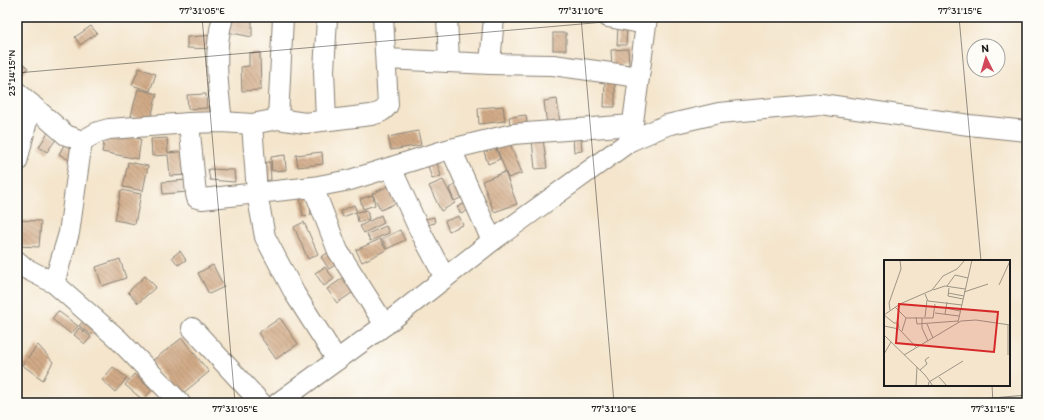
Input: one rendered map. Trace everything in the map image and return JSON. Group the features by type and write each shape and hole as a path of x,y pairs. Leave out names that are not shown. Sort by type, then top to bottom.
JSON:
{"street":[{"path":"222,122 217,72 220,27 223,17"},
{"path":"278,119 284,17"},
{"path":"24,98 66,135 82,141 98,132 109,129 189,123 222,122 252,124 278,119 305,123 379,113 385,110 388,105 383,17"},
{"path":"447,17 449,62"},
{"path":"490,64 494,17"},
{"path":"278,403 385,325 631,133 646,21 608,17"},
{"path":"326,120 324,71 327,18"},
{"path":"386,59 490,64 553,65 639,77"},
{"path":"17,162 24,98"},
{"path":"189,123 196,194 197,198 202,199 313,187 350,180 443,151 513,134 631,133 719,113 822,104 969,125 1027,131"},
{"path":"252,124 257,193 265,237 294,294 337,360"},
{"path":"54,283 69,233 82,141"},
{"path":"451,149 492,241"},
{"path":"391,168 418,227 445,278"},
{"path":"313,187 338,251 385,325"},
{"path":"17,261 25,268 54,283 118,339 180,403"},
{"path":"192,328 261,403"}],"building":[{"path":"228,17 252,17 252,37 227,32"},
{"path":"91,26 97,33 80,45 75,37"},
{"path":"618,26 627,27 626,45 617,45"},
{"path":"553,33 566,33 566,50 553,50"},
{"path":"216,35 216,49 187,48 187,37"},
{"path":"628,49 629,65 612,67 611,50"},
{"path":"249,53 260,53 261,90 242,91 241,67 249,66"},
{"path":"17,58 28,68 19,78 17,76"},
{"path":"139,68 156,74 150,91 132,85"},
{"path":"605,80 615,80 615,107 604,107"},
{"path":"138,89 157,94 150,121 131,116"},
{"path":"206,94 207,108 188,109 187,95"},
{"path":"557,99 560,124 547,126 544,101"},
{"path":"503,106 505,121 479,124 478,108"},
{"path":"526,115 528,130 511,131 509,117"},
{"path":"418,131 421,145 391,150 388,137"},
{"path":"48,132 57,138 47,152 39,147"},
{"path":"106,133 141,139 138,159 102,152"},
{"path":"581,137 582,151 574,152 573,138"},
{"path":"167,138 168,153 187,151 189,175 170,176 168,155 152,156 151,139"},
{"path":"543,139 547,168 535,169 532,140"},
{"path":"509,141 522,173 508,178 496,146"},
{"path":"64,145 76,151 71,161 59,154"},
{"path":"496,148 500,159 488,164 484,152"},
{"path":"322,152 323,164 298,167 296,155"},
{"path":"285,155 286,170 272,171 271,157"},
{"path":"128,162 148,166 143,191 123,187"},
{"path":"270,162 271,180 261,181 257,163"},
{"path":"437,163 441,176 432,179 428,166"},
{"path":"208,169 234,170 235,182 210,180"},
{"path":"505,172 517,204 494,212 482,181"},
{"path":"187,180 188,192 163,194 162,182"},
{"path":"443,180 455,203 441,211 429,186"},
{"path":"457,184 463,197 454,201 449,188"},
{"path":"388,186 396,203 381,210 372,194"},
{"path":"121,190 141,194 135,224 115,220"},
{"path":"373,195 375,205 363,209 360,199"},
{"path":"309,196 311,215 303,216 300,197"},
{"path":"468,202 471,209 461,214 457,207"},
{"path":"354,205 357,212 367,210 369,219 358,222 356,212 343,217 340,211"},
{"path":"381,215 384,223 364,233 360,226"},
{"path":"459,216 463,225 449,231 445,221"},
{"path":"434,217 435,223 422,226 421,220"},
{"path":"18,220 41,221 39,247 17,246"},
{"path":"304,222 318,254 308,259 294,227"},
{"path":"386,226 389,233 370,241 367,234"},
{"path":"400,230 405,240 387,249 382,239"},
{"path":"380,239 386,250 362,262 356,250"},
{"path":"180,251 186,260 178,265 172,257"},
{"path":"331,251 338,263 329,269 321,257"},
{"path":"120,259 126,278 102,286 96,267"},
{"path":"213,265 224,287 209,294 198,273"},
{"path":"325,267 334,279 324,286 315,273"},
{"path":"145,276 156,287 138,303 128,292"},
{"path":"346,276 355,291 337,303 327,289"},
{"path":"58,311 78,326 71,334 52,319"},
{"path":"280,318 298,344 276,359 258,333"},
{"path":"85,319 97,329 91,335 79,326"},
{"path":"79,328 91,337 85,344 74,335"},
{"path":"182,338 209,372 182,394 152,361"},
{"path":"38,345 53,362 43,380 22,365"},
{"path":"113,367 127,378 115,392 102,380"},
{"path":"134,374 152,390 143,400 125,385"}]}
